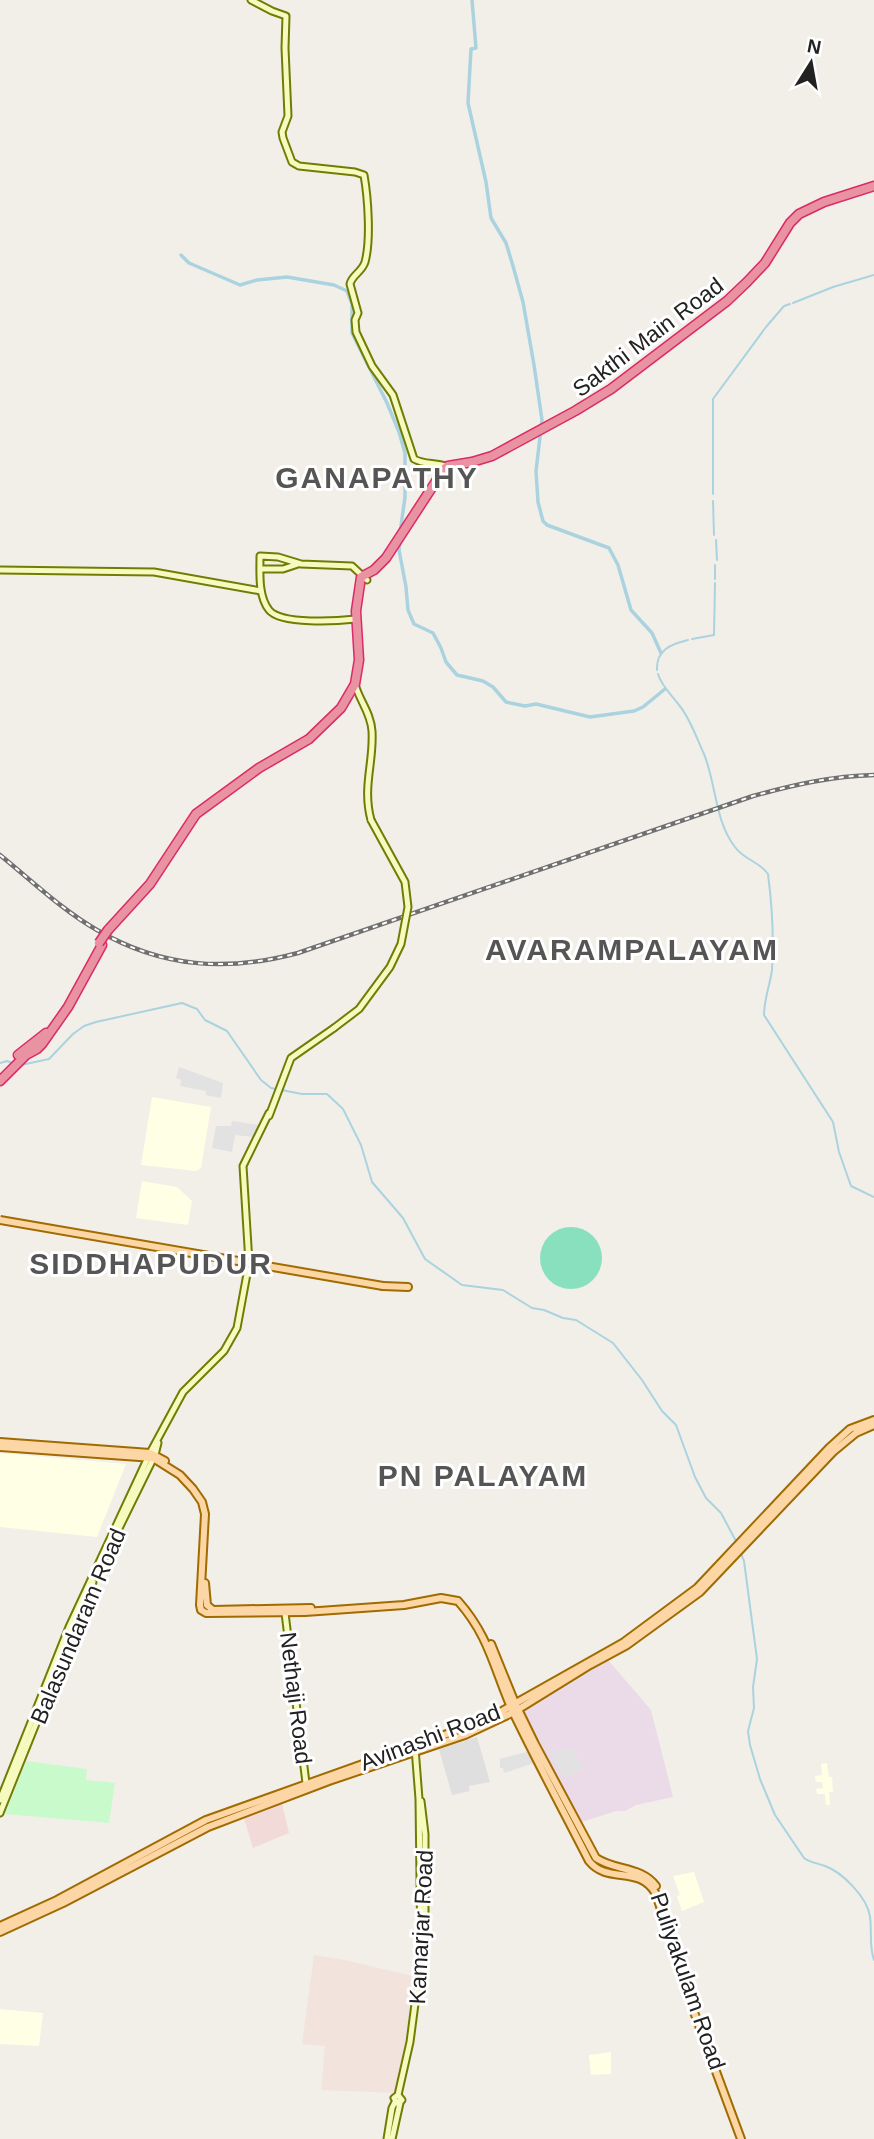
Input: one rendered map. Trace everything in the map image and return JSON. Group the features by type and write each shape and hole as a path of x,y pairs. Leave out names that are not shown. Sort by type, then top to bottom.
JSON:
{"highway":[{"name":"Sakthi Main Road","path":"449,468 486,458 571,417 630,380 698,329 764,270 799,219 824,206 874,188"},
{"path":"365,578 398,546 422,501 449,468"},
{"path":"0,1074 50,1030 99,943 115,921 150,884 196,814 259,768 314,735 341,708 355,686 362,652 360,580 382,567 449,468"},
{"path":"355,686 360,652 356,619 359,597"},
{"path":"0,1082 16,1061"}],"main road":[{"path":"251,0 286,16 288,116 282,132 292,162 299,166 364,175 368,223 365,263 350,284 358,313 355,320 356,332 372,366 393,395 414,459 419,462 436,462 449,468"},
{"path":"356,619 326,621 278,616 269,610 261,591 260,556 278,556 301,564 352,566 365,578"},
{"path":"260,569 283,569 301,564"},
{"path":"0,570 154,572 261,591"},
{"path":"250,1261 247,1162 261,1139 285,1070 294,1054 359,1009 390,967 401,944 408,907 405,882 371,820 367,786 372,733 368,713 355,686"},
{"path":"250,1261 244,1163 270,1113"},
{"path":"0,1220 250,1261"},
{"path":"0,1220 250,1261"},
{"path":"0,1220 383,1286 408,1287"},
{"name":"Balasundaram Road","path":"0,1813 7,1788 97,1573 158,1440 183,1392 224,1351 237,1328 250,1261"},
{"name":"Avinashi Road","path":"0,1926 57,1900 206,1821 306,1783 465,1735 627,1645 702,1586 831,1446 850,1429 874,1419"},
{"name":"Avinashi Road","path":"739,1547 833,1452 856,1433 874,1425"},
{"path":"0,1445 152,1456 180,1475 202,1502 205,1520 201,1610 211,1614 285,1610"},
{"name":"Puliyakulam Road","path":"285,1610 366,1609 451,1596 458,1601 470,1615 491,1651 514,1707 593,1866 602,1872 641,1878 656,1894 691,2004 732,2118 743,2139"},
{"name":"Nethaji Road","path":"285,1610 306,1783"},
{"name":"Avinashi Road","path":"0,1932 63,1903 208,1827 413,1750"},
{"name":"Kamarjar Road","path":"389,2139 414,2039 425,1959 425,1834 413,1750"},
{"name":"Puliyakulam Road","path":"552,1782 596,1858 612,1867 646,1875 657,1888 743,2139"},
{"name":"Balasundaram Road","path":"0,1800 7,1788"}],"shaded area":[{"path":"179,1067 223,1083 221,1098 206,1095 206,1091 180,1086 181,1080 176,1078"},
{"path":"152,1097 211,1107 201,1168 196,1171 141,1165"},
{"path":"232,1121 259,1125 254,1137 235,1135 232,1152 212,1148 216,1126 231,1126"},
{"path":"142,1181 177,1187 192,1201 188,1225 136,1218"},
{"path":"0,1453 126,1464 97,1537 0,1527"},
{"path":"608,1660 651,1710 673,1797 582,1822 522,1714 530,1703"},
{"path":"477,1737 490,1782 469,1786 470,1791 452,1795 439,1749"},
{"path":"573,1747 583,1769 564,1778 551,1753"},
{"path":"530,1751 534,1763 504,1773 503,1768 500,1768 500,1759"},
{"path":"827,1763 829,1777 832,1777 830,1805 826,1805 825,1794 817,1794 816,1789 823,1788 822,1782 816,1782 815,1776 822,1775 821,1764"},
{"path":"282,1803 289,1833 253,1848 244,1818"},
{"path":"694,1872 704,1902 682,1911 673,1876"},
{"path":"314,1955 417,1977 396,2093 321,2090 325,2046 302,2044"},
{"path":"0,2009 43,2013 39,2046 0,2044"},
{"path":"611,2052 611,2074 591,2075 589,2055"}],"green space":[{"path":"565,1227 577,1227 593,1236 600,1246 600,1270 593,1280 577,1289 565,1289 554,1284 545,1275 540,1264 540,1252 545,1241 554,1232"},
{"path":"26,1761 87,1769 86,1780 115,1783 109,1823 5,1814"}],"waterway":[{"path":"472,0 476,48 471,49 468,103 486,182 491,218 506,243 523,302 542,420 536,471 538,502 543,521 547,525 609,548 618,565 631,610 652,633 661,653"},
{"path":"181,255 189,263 240,285 287,277 334,285 347,291 352,304 352,333 387,403 405,453 405,497 400,533"},
{"path":"793,303 874,275"},
{"path":"713,494 713,399 766,327 784,306 790,304"},
{"path":"713,501 714,535"},
{"path":"716,540 717,560"},
{"path":"400,541 408,610 414,624 433,633 446,662 457,675 483,681 493,687 506,702 525,706 536,704 590,717 634,711 665,689"},
{"path":"715,565 715,579"},
{"path":"692,639 714,635 715,583"},
{"path":"657,670 659,657 666,649 688,640"},
{"path":"658,674 664,687 687,716 704,754 728,837 743,855 768,874 773,958 764,1015 833,1122 839,1152 851,1186 874,1197"},
{"path":"21,1065 49,1059 84,1026 182,1003 197,1009 205,1020 227,1031 261,1080 271,1088 302,1094 327,1094 343,1109 361,1145 372,1182 403,1218 425,1259 462,1285 503,1290 532,1308 576,1320 613,1343 662,1411 676,1425 695,1477 706,1498 721,1513 737,1543"},
{"path":"0,1063 12,1063"},
{"path":"740,1551 744,1561 757,1659 753,1687 754,1708 748,1731 760,1779 775,1815 804,1858 839,1874 865,1902 870,1917 874,1960"}],"railway":[{"path":"0,855 71,913 121,943 170,959 195,963 246,963 298,953 753,796 813,782 874,775"}],"district":[{"name":"GANAPATHY","path":"377,477"},
{"name":"AVARAMPALAYAM","path":"632,949"},
{"name":"SIDDHAPUDUR","path":"151,1263"},
{"name":"PN PALAYAM","path":"483,1475"}]}
